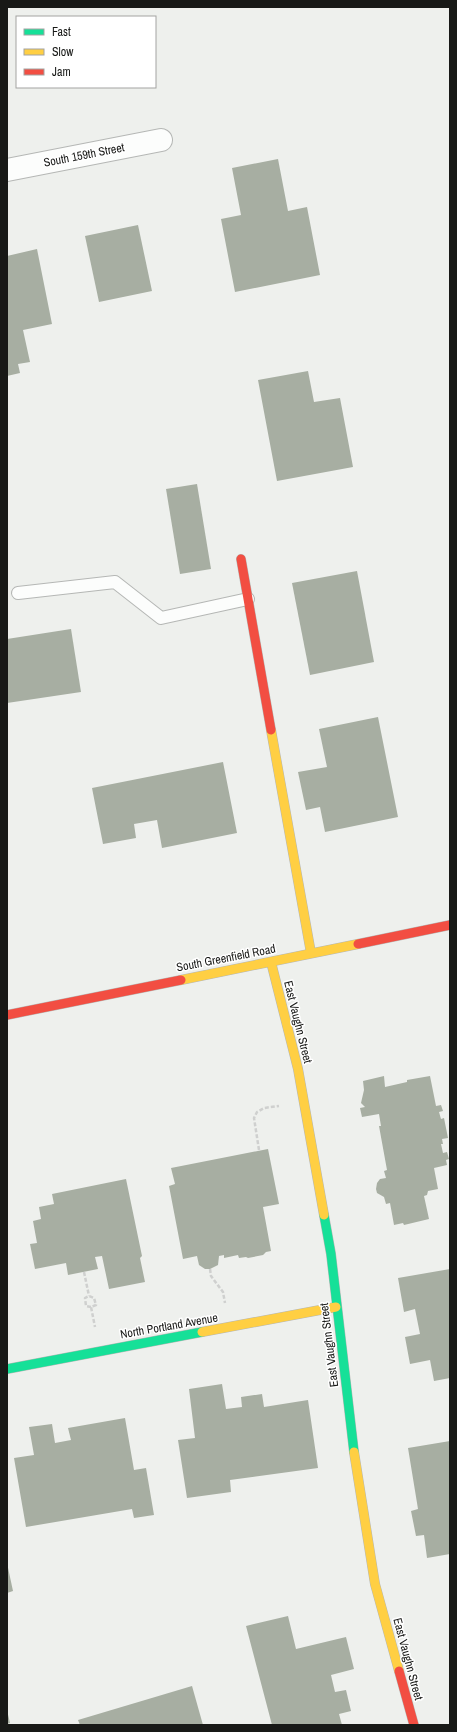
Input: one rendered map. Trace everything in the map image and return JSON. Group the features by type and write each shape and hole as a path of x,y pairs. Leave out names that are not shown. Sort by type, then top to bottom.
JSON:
{"street":[{"name":"South 159th Street","path":"7,170 161,140"},
{"path":"241,559 311,953"},
{"name":"South Greenfield Road","path":"7,1015 450,925"},
{"name":"East Vaughn Street","path":"271,962 298,1069 331,1254 354,1456 375,1584 414,1725"},
{"name":"North Portland Avenue","path":"7,1369 336,1307"}],"lane":[{"path":"18,593 115,582 161,618 248,599"}],"path":[{"path":"259,1150 254,1118 257,1112 264,1108 304,1102"},
{"path":"210,1269 211,1276 223,1292 229,1327"},
{"path":"84,1272 89,1296"},
{"path":"89,1296 94,1298 96,1305 91,1307 86,1306 85,1298 89,1296"},
{"path":"91,1307 100,1351"}],"building":[{"path":"278,159 288,211 307,207 320,275 235,292 221,219 241,215 232,168"},
{"path":"138,225 152,291 99,302 85,236"},
{"path":"37,249 52,324 23,330 30,362 18,364 20,373 7,376 7,256"},
{"path":"308,371 314,402 340,398 353,467 277,481 258,380"},
{"path":"197,484 211,569 180,574 166,489"},
{"path":"357,571 374,662 310,675 292,583"},
{"path":"71,629 81,692 7,703 7,639"},
{"path":"378,717 398,817 325,832 320,807 306,810 298,772 327,767 319,729"},
{"path":"223,762 237,833 162,848 157,820 134,824 136,838 103,844 92,788"},
{"path":"384,1076 385,1087 407,1082 407,1080 430,1076 436,1106 441,1105 443,1111 439,1112 441,1119 444,1118 448,1138 442,1139 443,1144 441,1144 443,1153 447,1152 449,1159 446,1160 447,1165 434,1168 438,1189 428,1191 427,1195 424,1196 429,1219 404,1225 403,1223 394,1225 390,1203 386,1204 384,1197 377,1193 376,1189 377,1183 380,1179 386,1178 384,1171 387,1170 379,1126 381,1126 379,1114 362,1117 360,1108 365,1107 361,1103 364,1090 363,1081"},
{"path":"268,1149 279,1204 263,1207 271,1251 266,1252 263,1255 248,1258 239,1258 238,1255 224,1258 224,1255 219,1256 218,1265 210,1269 205,1269 199,1265 197,1256 183,1259 169,1186 175,1184 171,1168"},
{"path":"126,1179 142,1256 140,1258 145,1282 109,1289 102,1256 95,1257 98,1269 68,1275 66,1263 35,1269 30,1244 37,1243 33,1221 41,1219 39,1207 54,1204 52,1194"},
{"path":"450,1269 450,1378 434,1381 430,1360 410,1364 405,1337 420,1334 415,1309 404,1312 398,1278"},
{"path":"222,1384 226,1409 242,1407 241,1397 262,1394 264,1407 308,1400 318,1468 230,1480 231,1492 187,1498 178,1440 195,1438 189,1389"},
{"path":"125,1418 134,1470 146,1468 154,1515 134,1518 132,1509 26,1527 14,1458 34,1455 29,1427 52,1424 55,1443 71,1440 68,1428"},
{"path":"450,1441 450,1554 427,1558 424,1535 416,1536 411,1511 418,1509 408,1448"},
{"path":"7,1563 13,1591 7,1593"},
{"path":"288,1616 296,1649 346,1637 354,1669 331,1675 335,1692 346,1690 351,1711 339,1714 342,1725 272,1725 246,1626"},
{"path":"192,1686 203,1725 80,1725 78,1720"},
{"path":"7,1710 10,1723 7,1724"}],"traffic: fast":[{"path":"324,1215 331,1254 354,1452"},
{"path":"7,1369 202,1332"}],"traffic: slow":[{"path":"271,730 311,953"},
{"path":"181,980 358,944"},
{"path":"271,962 298,1069 324,1215"},
{"path":"202,1332 336,1307"},
{"path":"354,1452 375,1584 399,1671"}],"traffic: jam":[{"path":"241,559 271,730"},
{"path":"358,944 450,925"},
{"path":"7,1015 181,980"},
{"path":"399,1671 414,1725"}]}
